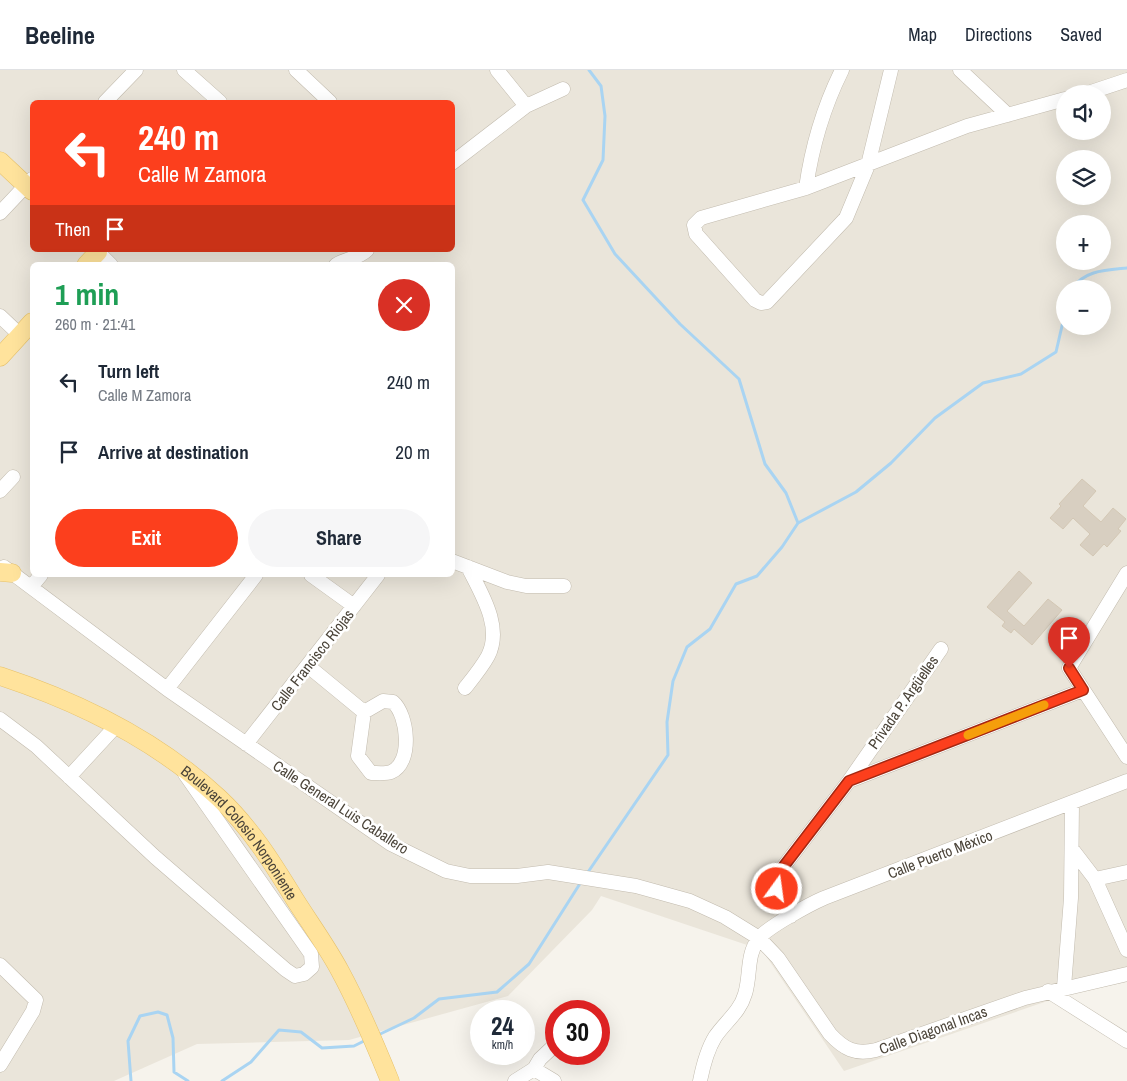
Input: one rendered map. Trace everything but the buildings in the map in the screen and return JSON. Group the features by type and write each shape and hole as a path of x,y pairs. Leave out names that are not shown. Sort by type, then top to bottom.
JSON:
{"main road":[{"path":"0,161 30,185"},
{"path":"0,357 26,329"},
{"name":"Boulevard Colosio Norponiente","path":"0,676 46,692 140,739 220,798 254,837 340,971 390,1081"}],"street":[{"path":"107,100 136,70"},
{"path":"184,70 218,100"},
{"path":"296,70 328,100"},
{"path":"497,70 526,106"},
{"path":"806,188 811,155 827,100 842,70"},
{"path":"891,70 868,165 846,218 767,302 761,303 755,300 696,234 694,226 702,218 717,212 806,188 868,165 967,126 1056,102"},
{"path":"960,70 1008,115"},
{"path":"1111,85 1127,80"},
{"path":"455,161 526,106 562,89"},
{"path":"0,213 30,185"},
{"path":"93,256 105,262"},
{"path":"340,262 361,257"},
{"path":"0,316 26,329"},
{"path":"0,491 13,478"},
{"path":"455,562 507,582 526,586 564,586"},
{"path":"465,688 489,655 492,638 491,614 468,567"},
{"name":"Calle General Luis Caballero","path":"4,570 31,587 167,689 391,844 446,871 470,876 517,876 548,872 636,886 690,901 725,917 759,938"},
{"path":"1127,573 1123,588 1069,668 1127,758"},
{"path":"31,587 39,577"},
{"path":"167,689 254,577"},
{"path":"314,577 354,606"},
{"name":"Calle Francisco Riojas","path":"246,744 376,577"},
{"name":"Privada P. Argüelles","path":"791,916 780,898 774,879 849,781 940,649"},
{"path":"308,666 364,712"},
{"path":"849,781 1083,690"},
{"path":"383,701 393,702 401,712 407,747 402,763 391,772 371,773 358,756 364,712 383,701"},
{"path":"0,719 36,746 155,856 286,970 296,976 304,974 312,967 311,954 180,767"},
{"path":"69,776 116,726"},
{"name":"Calle Puerto México","path":"759,938 791,916 824,898 1127,781"},
{"path":"1064,987 1071,898 1072,803"},
{"path":"1072,849 1095,879 1127,950"},
{"path":"1095,879 1127,872"},
{"path":"700,1081 704,1062 715,1037 734,1016 745,994 750,957 759,938"},
{"name":"Calle Diagonal Incas","path":"759,938 778,958 830,1034 839,1043 855,1052 876,1050 1048,991 1127,974"},
{"path":"0,965 36,1000 33,1011 0,1063"},
{"path":"1048,991 1127,1041"},
{"path":"515,1081 534,1069 540,1058 545,1054"},
{"path":"534,1069 554,1081"}],"shaded area":[{"path":"0,70 1127,70 1127,982 1065,995 844,1071 762,950 601,896 592,910 508,996 494,1000 470,1000 470,1007 349,1040 197,1044 114,1081 0,1081"}],"waterway":[{"path":"586,875 668,755 667,722 673,681 687,647 710,629 736,584 757,576 782,547 798,523 786,493 765,464 739,379 680,324 615,254 583,200 603,160 605,116 601,86 589,70"},
{"path":"1081,280 1096,272 1127,268"},
{"path":"798,523 856,492 891,463 935,418 983,383 1021,374 1056,352 1060,335"},
{"path":"376,1036 414,1018 439,999 497,992 529,964 581,882"},
{"path":"131,1081 128,1041 140,1016 158,1012 167,1015 173,1038 174,1072 188,1081"},
{"path":"222,1081 251,1062 279,1030 301,1032 322,1048 354,1046 366,1040"}],"slow traffic":[{"path":"968,735 1044,705"}],"route":[{"path":"777,889 774,879 785,862 849,781 1083,690 1069,668"}]}
